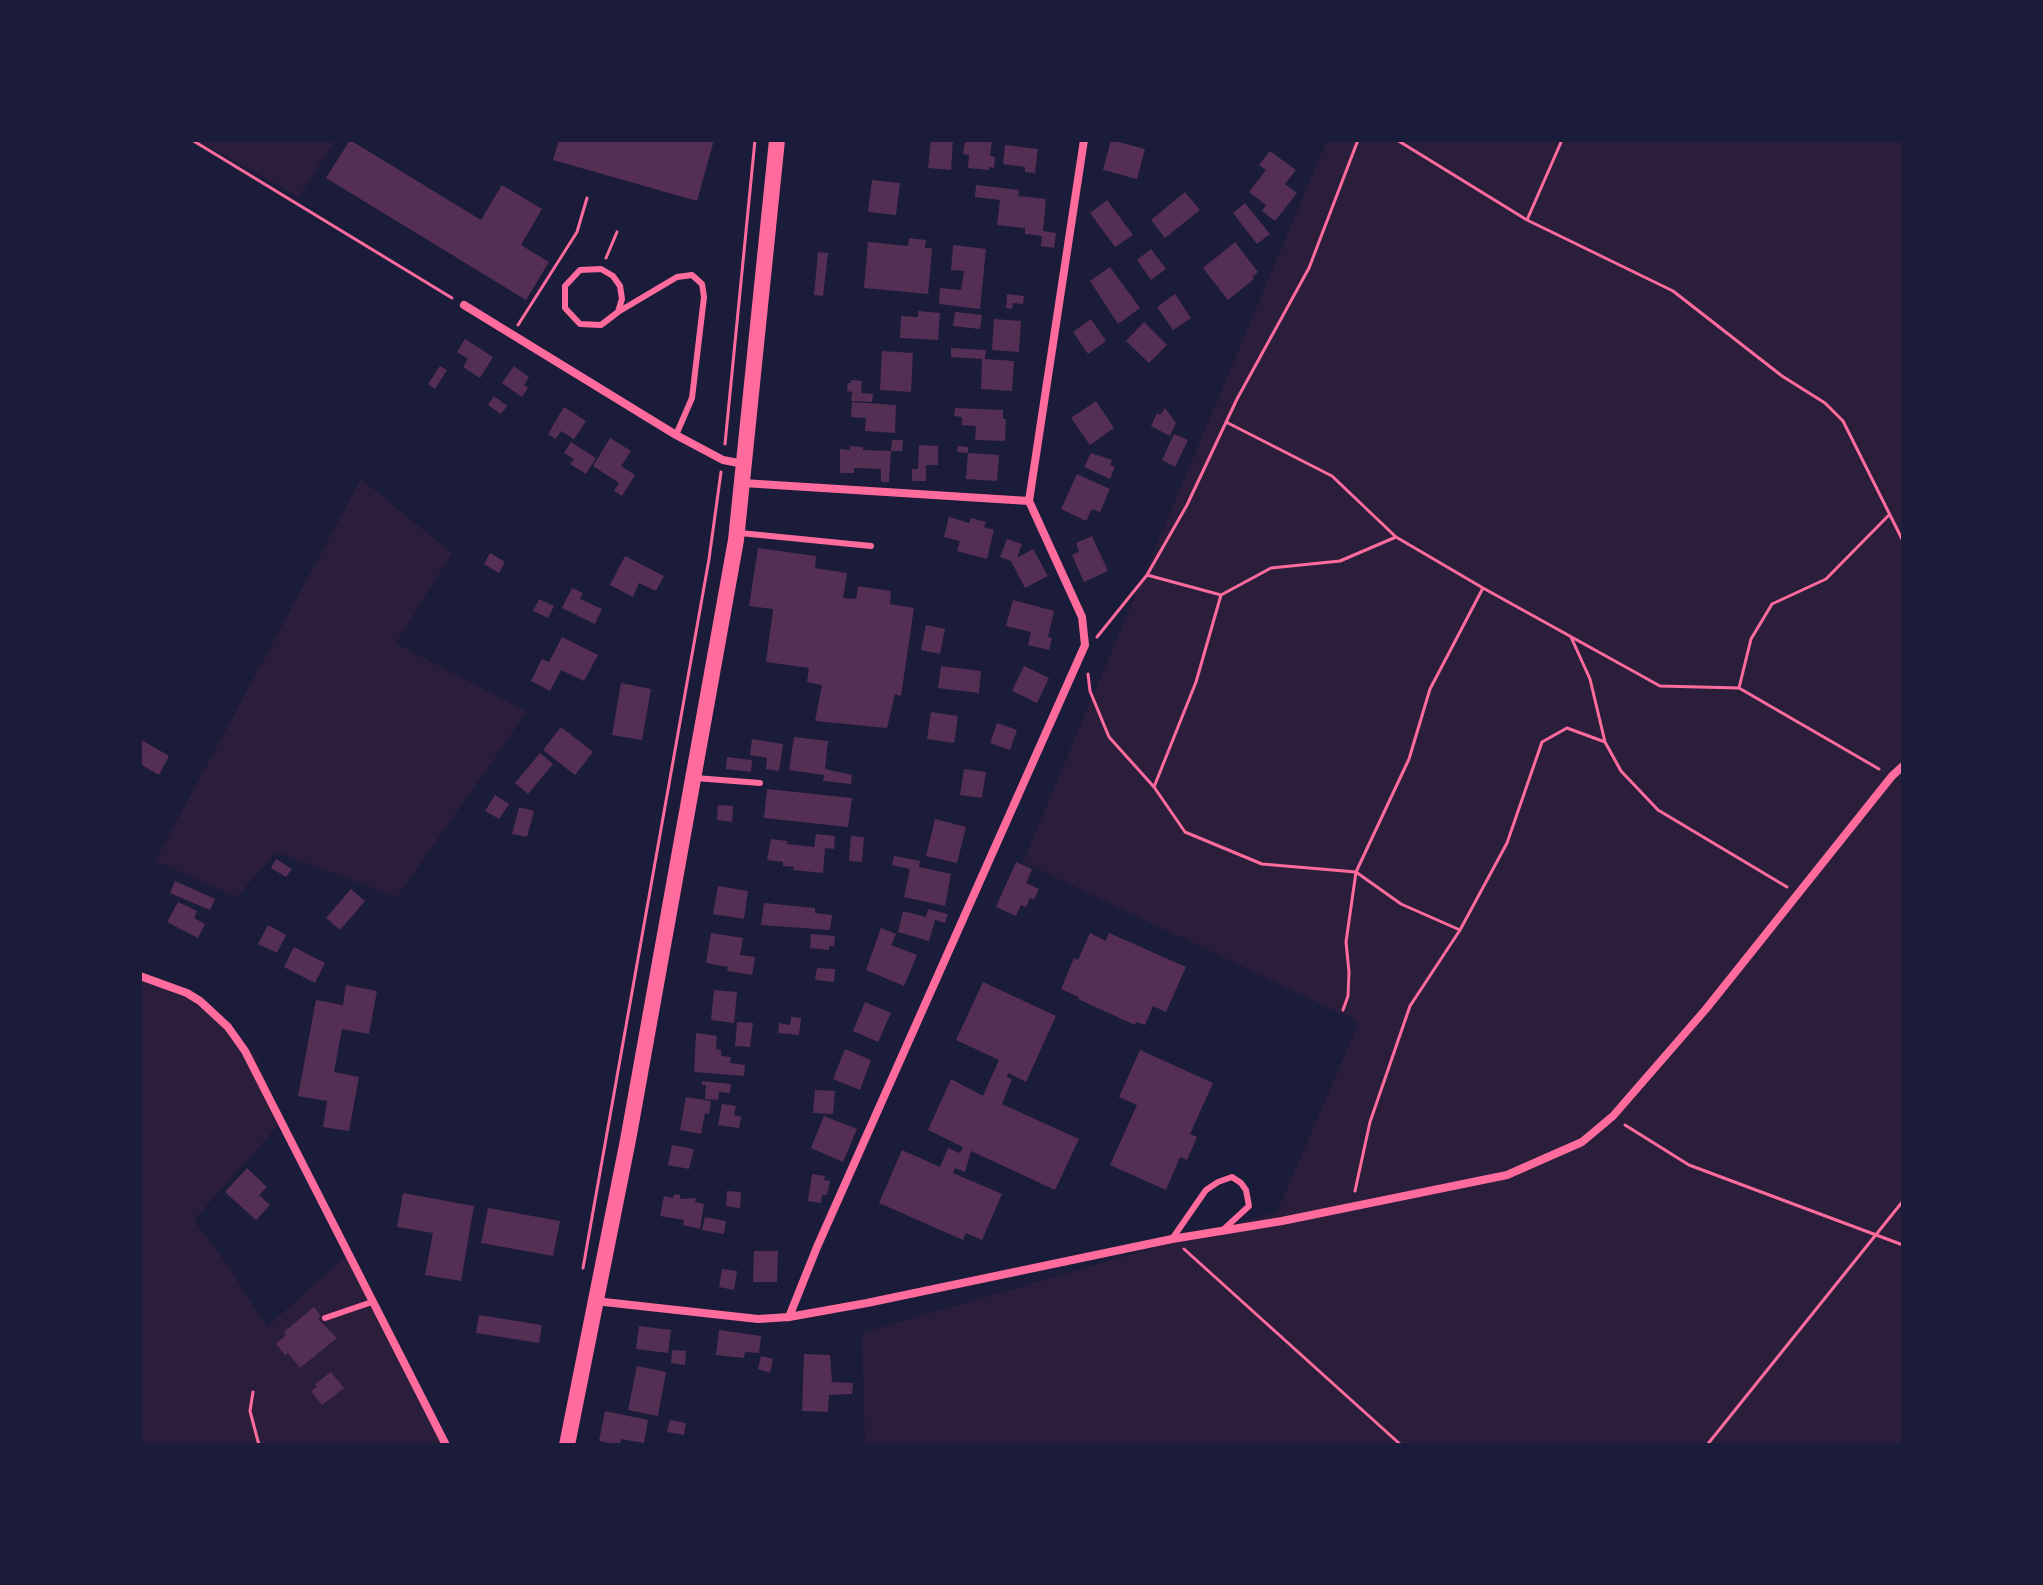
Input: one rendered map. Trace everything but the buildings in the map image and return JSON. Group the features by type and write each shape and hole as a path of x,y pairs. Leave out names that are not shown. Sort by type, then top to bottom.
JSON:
{"main road":[{"path":"567,1445 628,1140 737,532 777,140"}],"street":[{"path":"789,1317 823,1233 1085,645 1082,617 1029,501 1084,140"},
{"path":"464,305 676,435 723,460 746,464"},
{"path":"743,483 1029,501"},
{"path":"594,1301 758,1319 789,1317 1507,1175 1582,1142 1613,1116 1697,1021 1903,766"},
{"path":"140,976 200,1001 228,1027 245,1051 446,1445"}],"lane":[{"path":"618,312 622,299 620,286 613,276 601,269 580,270 565,286 565,308 580,324 601,325 677,277 692,275 702,284 704,297 692,398 676,435"},
{"path":"737,532 871,546"},
{"path":"693,778 760,783"},
{"path":"1172,1239 1206,1190 1232,1177 1246,1190 1249,1206 1224,1229"},
{"path":"325,1318 372,1302"}],"path":[{"path":"192,140 464,305"},
{"path":"583,1268 709,559 723,460 755,140"},
{"path":"1358,140 1309,268 1226,422 1187,505 1147,575 1096,639 1085,645 1090,691 1109,737 1154,787 1185,832 1262,864 1356,872 1401,904 1460,930"},
{"path":"1397,140 1527,220 1673,291 1782,376 1825,403 1843,421 1903,541"},
{"path":"1527,220 1562,140"},
{"path":"512,335 577,232 587,198"},
{"path":"601,269 617,232"},
{"path":"1226,422 1332,476 1396,537 1660,686 1739,688 1892,776"},
{"path":"1739,688 1751,639 1772,604 1826,579 1890,514"},
{"path":"1147,575 1221,595 1271,568 1340,561 1396,537"},
{"path":"1343,1010 1348,996 1346,942 1356,872 1409,759 1430,689 1483,588"},
{"path":"1154,787 1196,682 1221,595"},
{"path":"1571,637 1590,679 1605,742 1621,771 1658,810 1798,893"},
{"path":"1351,1207 1370,1122 1410,1006 1460,930 1507,843 1542,742 1567,728 1605,742"},
{"path":"1613,1116 1689,1165 1903,1245"},
{"path":"1707,1445 1903,1201"},
{"path":"1172,1239 1401,1445"},
{"path":"253,1392 250,1411 259,1445"}],"shaded area":[{"path":"196,140 335,140 299,197"},
{"path":"1327,140 1903,140 1903,1445 865,1445 862,1333 1277,1212 1359,1022 1023,862"},
{"path":"361,479 452,553 396,643 527,712 397,897 276,852 237,897 155,861"},
{"path":"140,977 208,1007 255,1055 283,1120 194,1220 267,1327 348,1254 447,1445 140,1445"}]}
